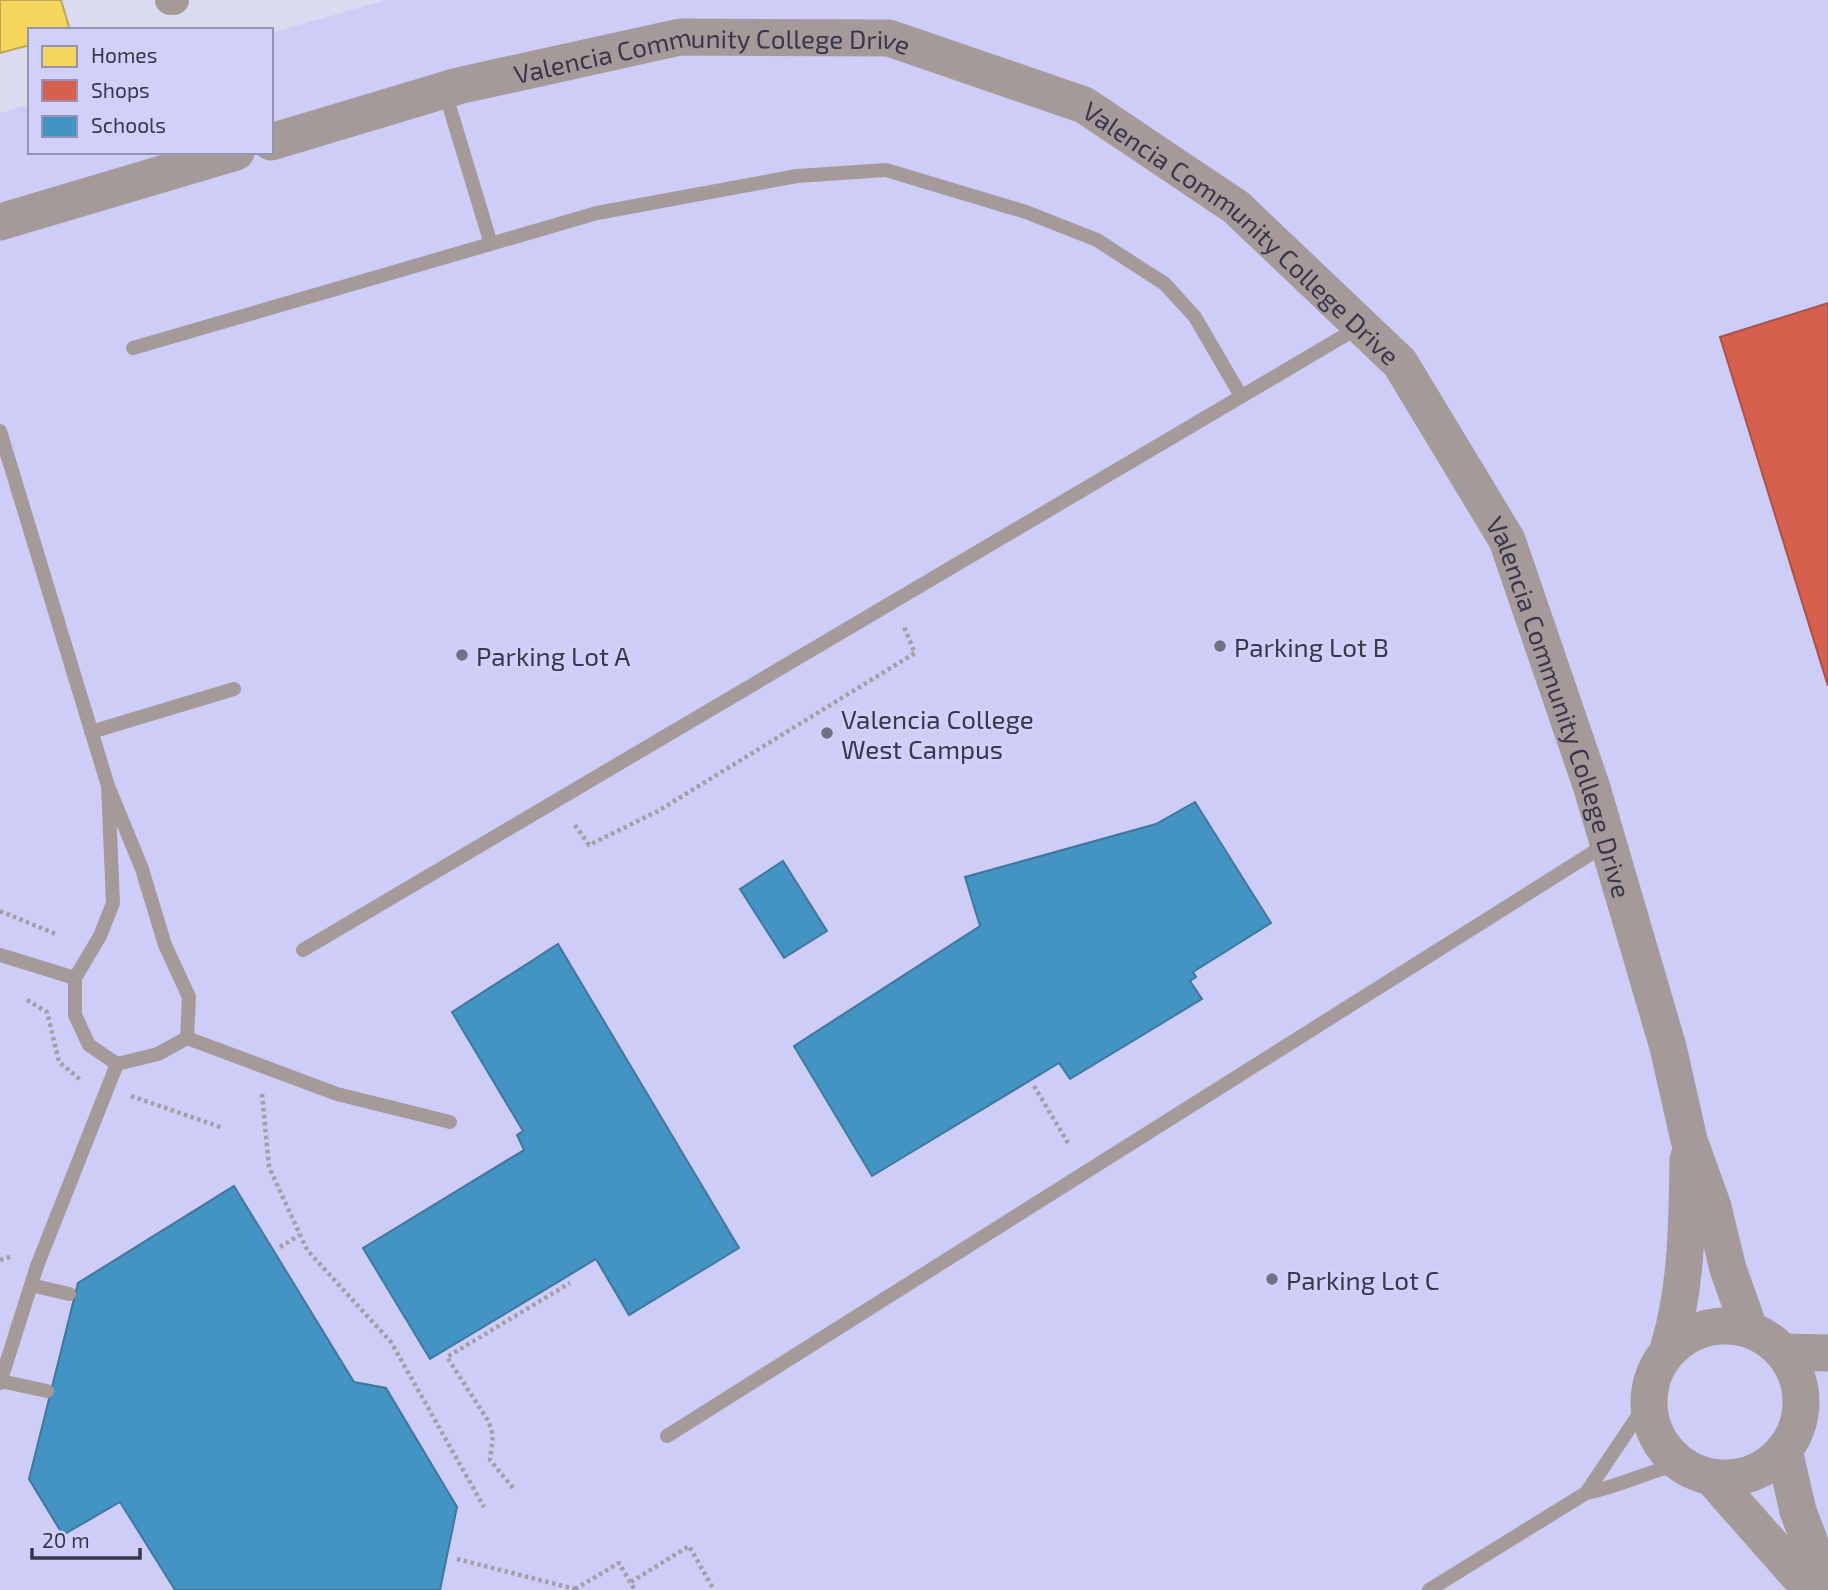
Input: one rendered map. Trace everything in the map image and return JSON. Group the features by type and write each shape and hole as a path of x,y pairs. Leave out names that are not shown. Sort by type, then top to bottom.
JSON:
{"street":[{"name":"Valencia Community College Drive","path":"273,141 445,90 680,37 889,38 1084,105 1236,207 1399,363 1507,540 1609,842 1668,1047 1689,1140 1713,1207 1728,1269 1749,1328"},
{"path":"0,222 229,154"},
{"name":"Valencia Community College Drive","path":"1670,1346 1678,1317 1683,1274 1689,1140"},
{"path":"1749,1328 1768,1337 1786,1352 1799,1390 1815,1402 1784,1450 1770,1464 1735,1479 1714,1480 1679,1464 1664,1447 1653,1426 1648,1401 1658,1362 1670,1346 1702,1330 1749,1328"},
{"path":"1786,1352 1828,1353"},
{"path":"1784,1450 1798,1511 1828,1590"},
{"path":"1714,1480 1811,1590"}],"lane":[{"path":"445,90 491,244"},
{"path":"133,348 597,212 797,176 886,170 1026,212 1097,240 1165,284 1195,317 1241,396"},
{"path":"303,950 1360,326"},
{"path":"0,431 108,786 142,869 165,945 190,997 187,1038"},
{"path":"91,732 234,689"},
{"path":"108,786 113,903 100,936 75,978 75,1015 89,1045 117,1064 158,1054 187,1038 337,1094 450,1122"},
{"path":"667,1437 1609,842"},
{"path":"0,955 75,978"},
{"path":"47,1391 0,1382 31,1285 117,1064"},
{"path":"31,1285 69,1294"},
{"path":"1586,1493 1648,1401"},
{"path":"1429,1590 1586,1493 1610,1489 1644,1472 1679,1464"}],"path":[{"path":"575,825 589,845 658,811 915,653 904,627"},
{"path":"0,911 56,934"},
{"path":"1034,1086 1068,1143"},
{"path":"262,1094 269,1167 307,1250 391,1342 484,1507"},
{"path":"280,1247 300,1235"},
{"path":"513,1488 490,1460 493,1436 489,1422 447,1357 570,1283"},
{"path":"631,1582 689,1546 714,1590"},
{"path":"457,1559 575,1590 619,1563 635,1590"}],"shaded area":[{"name":"Valencia College West Campus","path":"386,0 1828,0 1828,1590 0,1590 0,113 28,105 28,154 273,154 273,32"}],"building: Homes":[{"path":"0,0 61,0 69,28 28,28 28,46 0,53"}],"building: Shops":[{"path":"1828,303 1828,686 1720,337"}],"building: Schools":[{"path":"1195,802 1271,923 1193,972 1196,977 1190,981 1202,999 1070,1079 1059,1063 872,1176 794,1046 980,926 965,877 1156,824"},
{"path":"783,861 827,931 784,958 740,889"},
{"path":"558,944 739,1248 629,1315 596,1259 430,1359 363,1248 524,1150 517,1135 523,1131 452,1012"},
{"path":"234,1186 354,1382 386,1388 457,1507 440,1590 175,1590 120,1502 63,1535 29,1479 78,1283"}],"place":[{"name":"Parking Lot B","path":"1220,646"},
{"name":"Parking Lot A","path":"462,655"},
{"name":"Valencia College West Campus","path":"827,733"},
{"name":"Parking Lot C","path":"1272,1279"}]}
